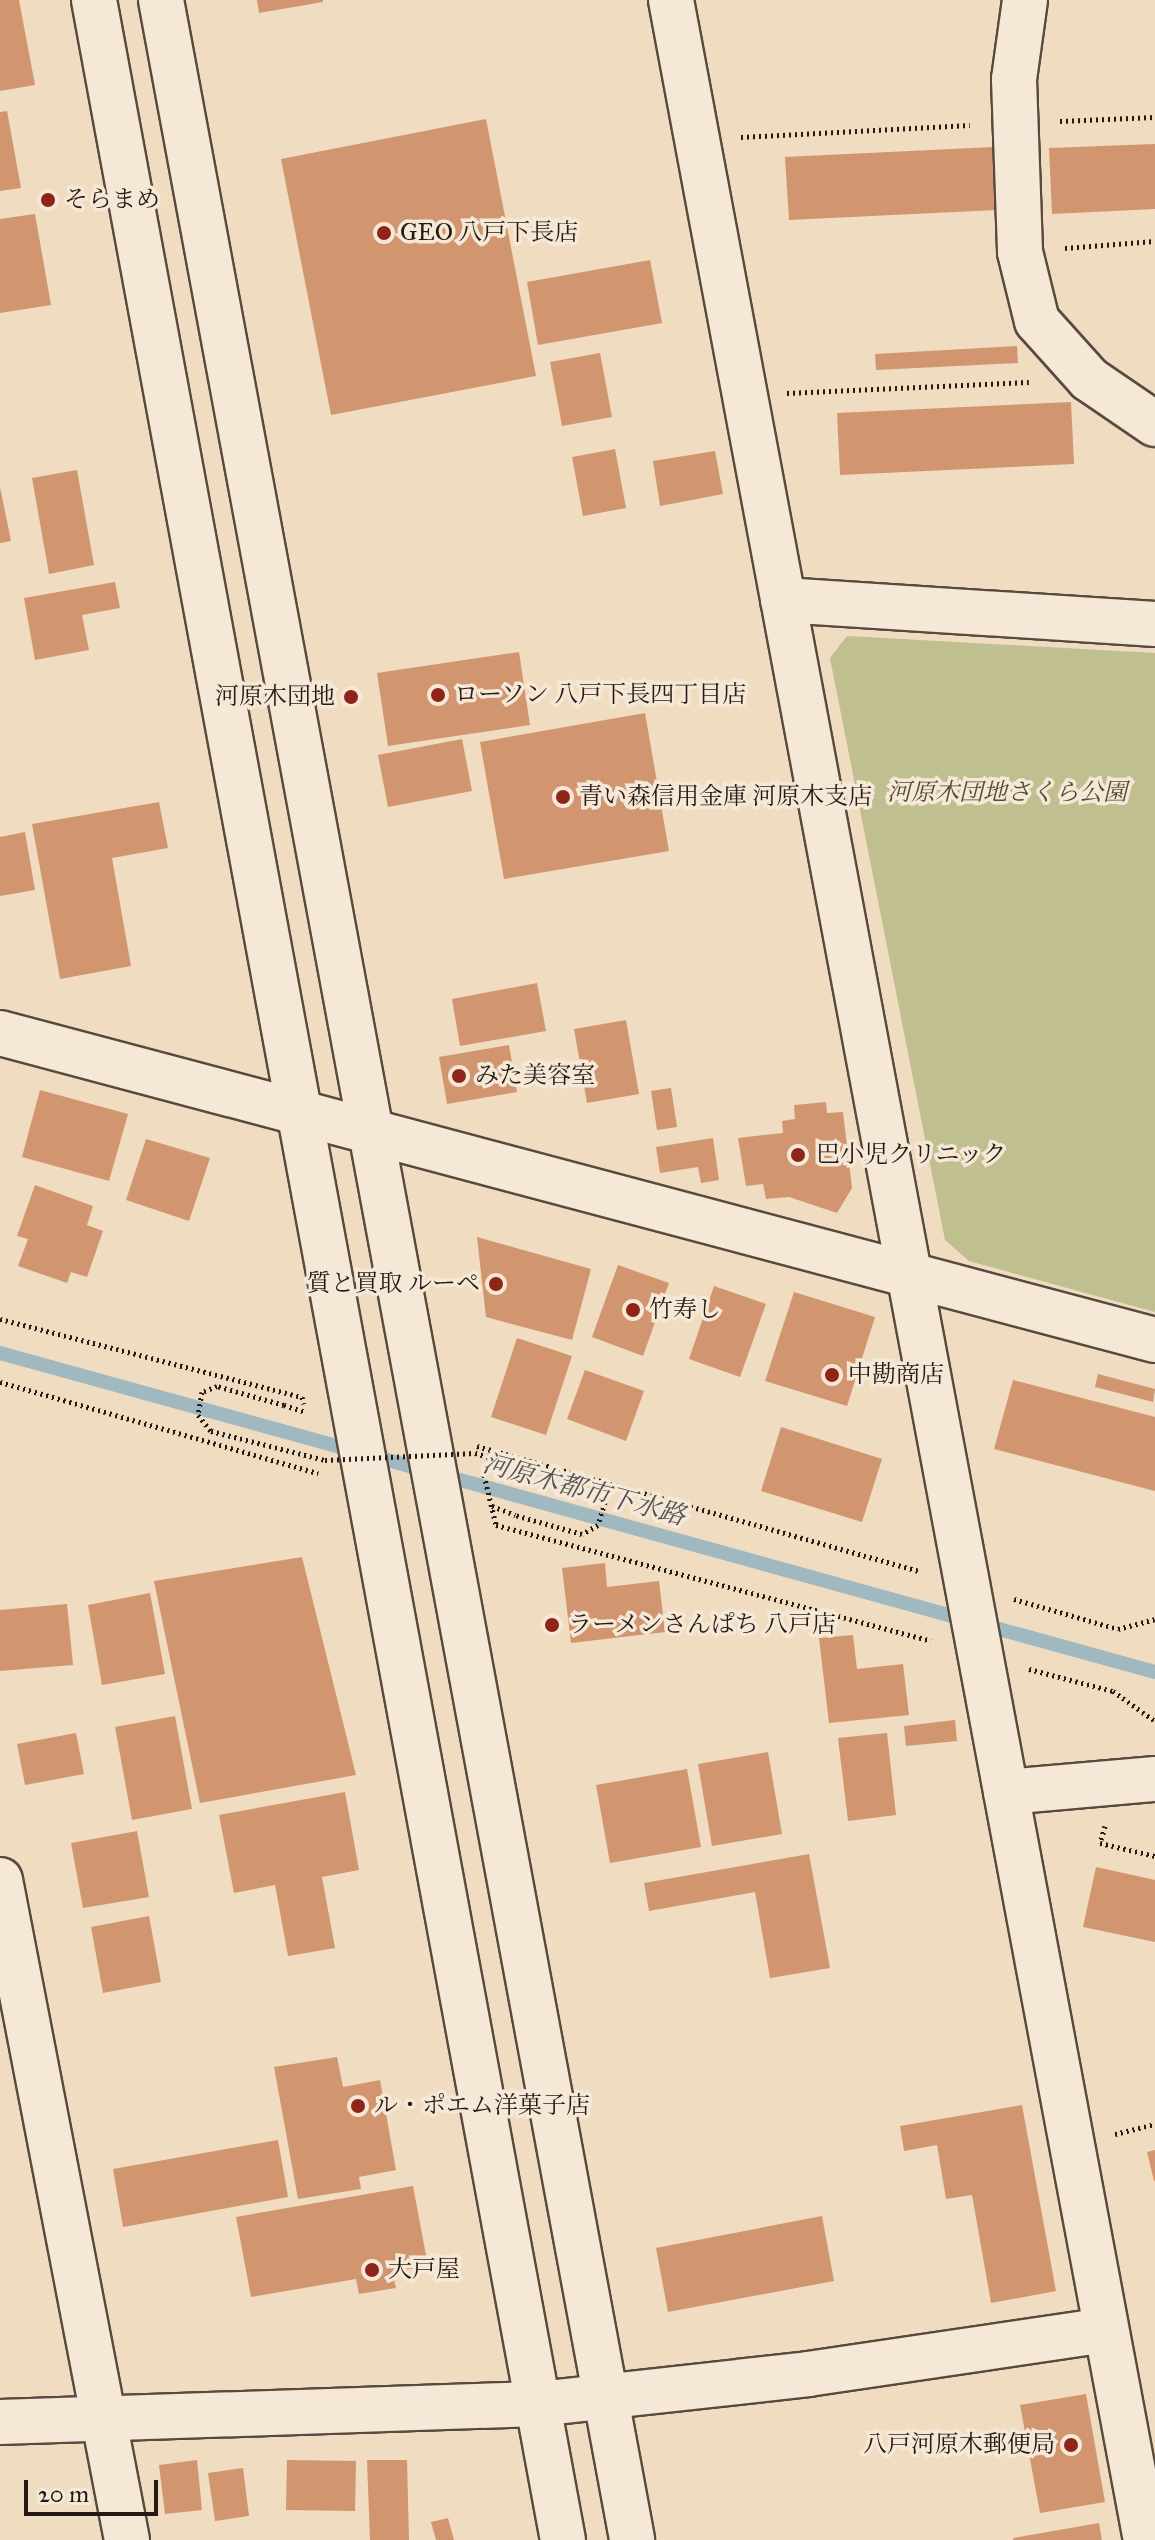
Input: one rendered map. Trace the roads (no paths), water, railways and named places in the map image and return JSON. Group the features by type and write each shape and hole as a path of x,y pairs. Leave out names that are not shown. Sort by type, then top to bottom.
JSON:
{"street":[{"path":"94,0 563,2540"},
{"path":"161,0 632,2540"},
{"path":"671,0 1146,2540"},
{"path":"1025,0 1016,123 1020,252 1037,321 1089,379 1155,424"},
{"path":"783,600 1155,624"},
{"path":"0,1033 301,1110 909,1277 1155,1340"},
{"path":"1006,1792 1155,1779"},
{"path":"0,1880 18,2067 104,2420 127,2540"},
{"path":"0,2422 538,2404 1106,2330"}],"waterway":[{"name":"河原木都市下水路","path":"0,1353 1155,1672"}],"place":[{"name":"そらまめ","path":"48,200"},
{"name":"GEO 八戸下長店","path":"384,233"},
{"name":"ローソン 八戸下長四丁目店","path":"438,695"},
{"name":"河原木団地","path":"351,697"},
{"name":"青い森信用金庫 河原木支店","path":"563,797"},
{"name":"みた美容室","path":"459,1076"},
{"name":"巴小児クリニック","path":"798,1155"},
{"name":"質と買取 ルーペ","path":"496,1284"},
{"name":"竹寿し","path":"633,1310"},
{"name":"中勘商店","path":"832,1375"},
{"name":"ラーメンさんぱち 八戸店","path":"552,1625"},
{"name":"ル・ポエム洋菓子店","path":"358,2106"},
{"name":"大戸屋","path":"372,2270"},
{"name":"八戸河原木郵便局","path":"1071,2445"}],"park label":[{"name":"河原木団地さくら公園","path":"1007,793"}]}
